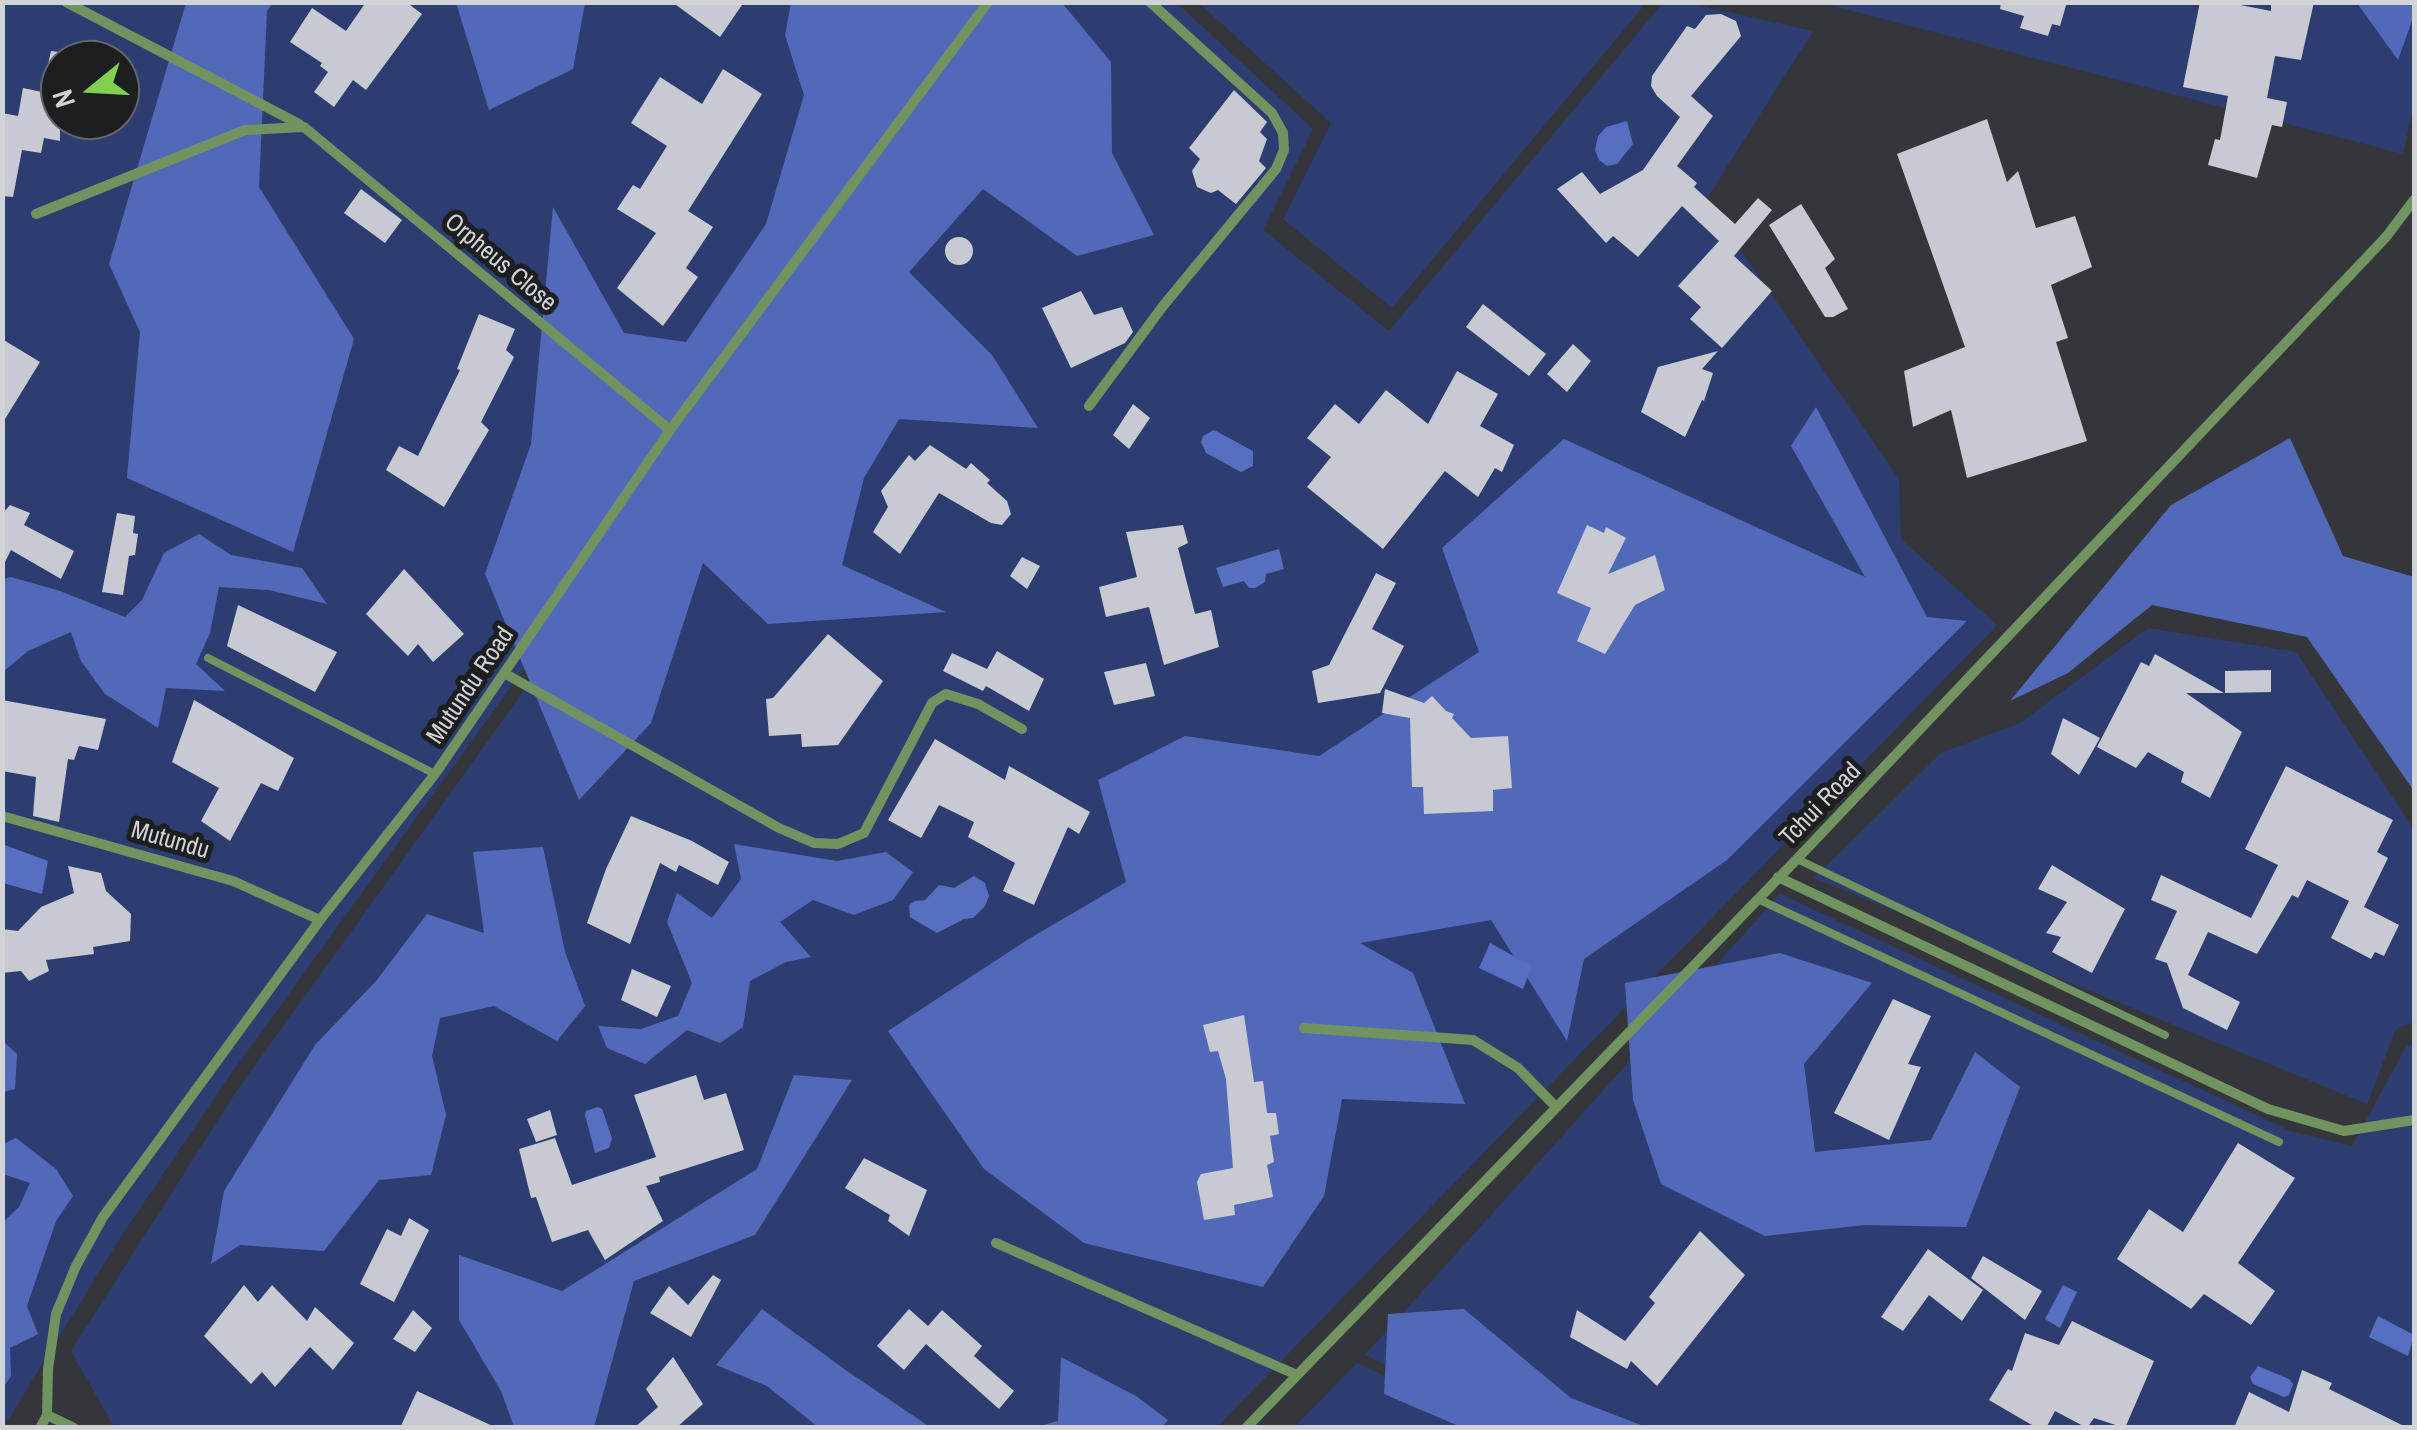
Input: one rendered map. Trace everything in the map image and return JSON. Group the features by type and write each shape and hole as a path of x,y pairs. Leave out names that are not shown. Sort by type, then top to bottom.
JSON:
{"street":[{"name":"Orpheus Close","path":"66,2 304,126 670,430"},
{"name":"Mutundu Road","path":"47,1414 48,1368 56,1314 76,1266 103,1218 320,920 435,774 670,430 988,2"},
{"path":"1089,406 1164,306 1276,170 1284,150 1283,133 1272,113 1150,2"},
{"path":"36,214 245,130 304,126"},
{"name":"Tchui Road","path":"1246,1428 1797,860 2386,238 2414,200"},
{"path":"504,673 779,828 814,843 838,844 864,833 932,703 946,694 978,704 1022,729"},
{"name":"Mutundu","path":"2,816 233,880 320,920"},
{"path":"1778,877 2268,1109 2320,1127 2344,1130 2414,1120"},
{"path":"1304,1028 1473,1040 1518,1068 1556,1107"},
{"path":"996,1243 1297,1374"},
{"path":"40,1428 47,1414 74,1428"}],"lane":[{"path":"208,658 435,774"},
{"path":"1797,860 2166,1035"},
{"path":"1756,899 2280,1142"}],"shaded area":[{"path":"3,3 1005,3 223,1085 120,1238 3,1428"},
{"path":"186,3 273,3 267,11 259,187 354,339 293,552 127,478 140,332 109,264"},
{"path":"456,3 585,3 573,69 489,110"},
{"path":"791,3 1062,3 1111,62 1112,153 1154,235 1077,256 983,189 909,272 992,355 1038,428 899,419 864,478 842,565 946,612 768,624 703,563 651,723 579,800 485,574 531,444 553,207 624,333 686,342 766,224 804,95 785,35"},
{"path":"1018,3 1177,3 1313,129 1263,230 1389,331 1663,3 1688,3 1813,31 1706,200 1899,479 1901,539 1997,625 1217,1427 114,1427 71,1351 236,1092"},
{"path":"1199,3 1646,3 1392,308 1283,219 1331,123"},
{"path":"1822,3 2414,3 2414,104 2403,154"},
{"path":"2357,3 2414,3 2414,15 2398,60"},
{"path":"1627,121 1633,144 1617,164 1607,166 1595,150 1598,136 1606,127"},
{"path":"1816,407 1927,617 1967,621 1727,860 1584,959 1567,1041 1491,920 1360,943 1413,973 1465,1104 1342,1099 1324,1196 1263,1287 1084,1243 984,1169 888,1031 1027,940 1126,882 1098,780 1185,736 1319,756 1479,652 1442,548 1564,439 1865,577 1791,446"},
{"path":"1214,430 1253,451 1253,466 1241,472 1206,453 1201,442 1203,436"},
{"path":"2290,438 2343,556 2414,577 2414,791 2307,637 2152,605 2068,673 2010,701 2171,505"},
{"path":"199,534 231,555 302,568 327,604 269,590 219,587 210,633 196,664 225,691 166,688 158,728 105,694 81,661 71,632 28,651 3,672 3,579 11,577 60,591 125,617 142,600 164,553"},
{"path":"1279,549 1284,569 1266,574 1265,582 1255,588 1249,588 1244,581 1223,587 1216,568"},
{"path":"2148,628 2296,652 2414,830 2414,1022 2396,1029 2367,1104 1814,878 1941,753 2020,723"},
{"path":"2,844 48,861 42,894 3,883"},
{"path":"734,844 837,861 886,852 913,872 893,900 854,915 813,900 780,922 811,957 786,962 750,981 743,1027 720,1043 687,1030 645,1064 607,1048 598,1026 641,1029 678,1016 692,983 667,922 677,893 712,918 741,879"},
{"path":"543,847 565,952 585,1006 557,1041 494,1006 440,1018 432,1056 446,1115 431,1175 379,1180 324,1251 240,1245 211,1264 224,1191 315,1045 376,981 427,914 484,933 473,852"},
{"path":"974,876 985,883 989,896 973,918 937,933 910,917 909,905 925,900 939,885 954,888"},
{"path":"1780,894 2293,1132 2352,1146 2406,1047 2414,1043 2414,1427 1519,1427 1365,1355"},
{"path":"1490,943 1532,966 1523,989 1479,968"},
{"path":"1780,953 1872,983 1804,1064 1815,1152 1931,1140 1975,1052 2020,1087 1966,1227 1865,1225 1765,1236 1661,1184 1633,1100 1625,983"},
{"path":"3,1041 17,1054 15,1089 3,1092"},
{"path":"794,1075 852,1080 755,1235 634,1281 594,1427 514,1427 501,1391 459,1320 459,1255 562,1291 757,1169"},
{"path":"598,1107 612,1138 609,1148 595,1153 585,1115"},
{"path":"16,1138 56,1169 73,1196 56,1221 27,1306 38,1334 10,1348 11,1376 3,1388 3,1222 19,1207 30,1183 3,1174 3,1144"},
{"path":"2063,1285 2077,1292 2060,1328 2045,1319"},
{"path":"762,1309 930,1427 818,1427 767,1386 716,1365"},
{"path":"1464,1309 1571,1398 1646,1427 1461,1427 1384,1394 1388,1314"},
{"path":"2378,1316 2414,1335 2408,1356 2369,1337"},
{"path":"1061,1357 1136,1396 1168,1420 1162,1427 1036,1427 1058,1421"},
{"path":"1357,1363 1492,1427 1293,1428"},
{"path":"2258,1366 2289,1379 2293,1384 2289,1395 2284,1397 2253,1384 2250,1377"}],"building":[{"path":"366,2 406,2 422,14 366,90 353,80 334,107 314,92 328,72 320,66 322,63 290,42 312,8 346,31"},
{"path":"672,2 744,2 720,37"},
{"path":"2001,2 2067,2 2060,26 2052,24 2048,36 2020,28 2024,16 2000,9"},
{"path":"2200,2 2225,2 2271,11 2271,2 2314,2 2301,60 2275,56 2267,98 2287,102 2282,127 2272,125 2257,178 2208,165 2215,139 2220,140 2228,96 2183,87"},
{"path":"1721,14 1736,21 1741,36 1691,96 1713,116 1677,166 1735,224 1758,198 1772,210 1734,256 1772,291 1722,348 1690,319 1701,307 1678,286 1719,241 1682,206 1638,257 1613,236 1606,243 1557,189 1582,172 1600,194 1643,170 1680,117 1657,96 1651,86 1652,76 1687,26 1695,29 1706,15"},
{"path":"723,69 762,94 688,211 713,227 686,268 698,277 663,326 617,288 656,233 617,209 633,185 640,189 667,146 631,123 660,77 702,104"},
{"path":"23,88 40,92 40,140 44,140 41,153 22,150 13,197 2,196 2,113 18,116"},
{"path":"1234,90 1267,122 1260,132 1267,139 1259,161 1266,168 1236,204 1218,190 1211,193 1197,187 1192,171 1200,159 1189,148"},
{"path":"1987,119 2007,182 2018,171 2036,228 2075,216 2092,267 2051,285 2068,338 2056,342 2087,441 1967,478 1951,410 1913,427 1904,371 1965,347 1897,154"},
{"path":"361,189 402,220 385,243 344,213"},
{"path":"1801,204 1835,259 1825,268 1848,309 1833,317 1825,317 1769,225"},
{"path":"959,237 969,241 973,251 969,261 959,265 949,261 945,251 949,241"},
{"path":"1081,291 1094,315 1122,307 1133,332 1125,343 1071,368 1042,308"},
{"path":"1483,304 1546,354 1529,376 1466,327"},
{"path":"479,314 515,329 506,350 514,357 481,422 489,430 444,507 386,470 399,446 418,456 460,370 457,369"},
{"path":"2,339 40,362 2,424"},
{"path":"1573,344 1591,361 1567,392 1547,374"},
{"path":"1718,351 1702,369 1713,373 1685,437 1641,412 1658,367"},
{"path":"1457,371 1498,394 1480,426 1514,445 1502,472 1495,468 1478,497 1445,471 1383,549 1307,487 1331,457 1307,438 1335,404 1359,424 1386,390 1428,424"},
{"path":"1133,404 1150,418 1129,449 1113,435"},
{"path":"930,445 966,469 971,463 1007,501 1011,514 1002,525 991,523 939,493 900,554 873,532 888,507 881,491 909,455 915,461"},
{"path":"10,505 30,513 24,525 74,551 61,579 11,550 2,568 2,514"},
{"path":"117,513 135,516 133,533 138,534 135,555 129,556 123,595 102,592"},
{"path":"1183,525 1188,543 1178,548 1195,614 1211,610 1219,647 1164,665 1149,607 1106,617 1099,587 1137,577 1126,532"},
{"path":"1587,525 1604,533 1606,527 1626,538 1608,574 1655,555 1665,590 1635,605 1605,654 1577,641 1591,608 1557,593"},
{"path":"1022,557 1040,566 1027,589 1010,576"},
{"path":"404,569 464,634 433,662 418,644 408,656 366,614"},
{"path":"1376,573 1396,583 1372,629 1404,646 1380,693 1318,703 1312,671 1329,665"},
{"path":"238,605 337,652 315,692 227,646"},
{"path":"828,634 883,681 838,745 802,747 801,734 769,736 766,699 773,698"},
{"path":"997,651 1044,679 1029,711 986,686 983,691 943,671 952,653 987,669"},
{"path":"2155,654 2224,693 2186,693 2242,732 2210,798 2181,782 2184,772 2148,752 2136,768 2097,747 2141,662 2149,666"},
{"path":"1146,663 1155,696 1114,705 1104,672"},
{"path":"2271,670 2271,692 2225,693 2225,671"},
{"path":"1385,689 1424,703 1432,696 1454,714 1452,718 1471,738 1508,736 1512,788 1493,790 1493,811 1424,814 1423,787 1412,787 1410,718 1382,713"},
{"path":"2,700 106,719 98,750 79,746 74,760 68,759 59,822 33,816 36,777 2,771"},
{"path":"194,700 294,758 278,791 261,783 230,841 201,821 219,788 172,762"},
{"path":"2063,718 2100,738 2079,775 2051,754"},
{"path":"935,739 1005,780 1009,766 1090,812 1079,834 1068,827 1034,905 1003,891 1015,863 968,837 974,822 939,805 921,838 888,820"},
{"path":"2286,766 2393,820 2377,852 2388,858 2364,907 2399,925 2384,956 2375,952 2371,959 2331,938 2349,901 2307,880 2298,898 2292,895 2257,954 2208,932 2188,975 2240,1002 2227,1030 2183,1008 2167,963 2155,959 2177,911 2151,900 2161,875 2251,918 2278,865 2245,849"},
{"path":"631,816 692,841 729,862 718,885 679,865 676,872 660,863 630,944 587,923"},
{"path":"2052,865 2125,909 2092,973 2052,952 2061,937 2046,933 2067,902 2038,889"},
{"path":"68,866 101,873 106,891 131,914 130,941 93,947 94,954 46,960 49,971 29,981 21,971 2,973 2,929 18,931 41,907 74,893"},
{"path":"632,969 671,986 657,1017 621,1000"},
{"path":"1893,999 1931,1016 1908,1064 1921,1067 1889,1140 1834,1113"},
{"path":"1244,1015 1254,1082 1263,1081 1267,1113 1276,1113 1279,1134 1270,1136 1274,1162 1267,1165 1273,1197 1234,1205 1235,1215 1204,1220 1197,1182 1201,1174 1233,1168 1226,1079 1218,1051 1210,1052 1203,1025"},
{"path":"696,1075 704,1100 726,1093 744,1150 659,1177 660,1182 646,1186 663,1221 605,1260 588,1230 552,1242 536,1197 531,1198 519,1149 555,1138 572,1185 656,1157 634,1095"},
{"path":"550,1110 557,1135 536,1142 527,1119"},
{"path":"2238,1143 2295,1178 2238,1263 2275,1291 2251,1325 2204,1294 2191,1309 2117,1259 2149,1209 2183,1232"},
{"path":"864,1158 927,1190 909,1236 888,1221 890,1215 845,1188"},
{"path":"409,1218 429,1230 394,1302 360,1284 387,1229 401,1236"},
{"path":"1700,1231 1745,1275 1657,1386 1631,1361 1627,1369 1570,1337 1577,1310 1625,1341 1655,1303 1649,1297"},
{"path":"1928,1249 1983,1290 1962,1321 1929,1295 1903,1331 1881,1317"},
{"path":"1983,1256 2042,1291 2025,1320 1971,1278"},
{"path":"713,1275 721,1280 691,1337 650,1313 669,1286 688,1305"},
{"path":"244,1285 258,1302 272,1285 307,1321 315,1307 354,1343 333,1370 310,1347 275,1387 262,1372 251,1384 204,1336"},
{"path":"909,1309 928,1326 942,1310 982,1346 974,1356 1014,1391 999,1409 926,1344 904,1370 877,1346"},
{"path":"413,1310 432,1328 415,1352 393,1339"},
{"path":"2072,1321 2154,1361 2125,1428 2094,1418 2087,1428 2055,1411 2046,1428 2037,1428 1989,1400 2008,1369 2012,1371 2025,1333 2059,1345"},
{"path":"673,1357 703,1404 676,1428 634,1428 658,1407 646,1389"},
{"path":"2302,1370 2332,1383 2329,1389 2408,1428 2234,1428 2249,1392 2289,1412"},
{"path":"417,1391 497,1428 400,1428"}]}
